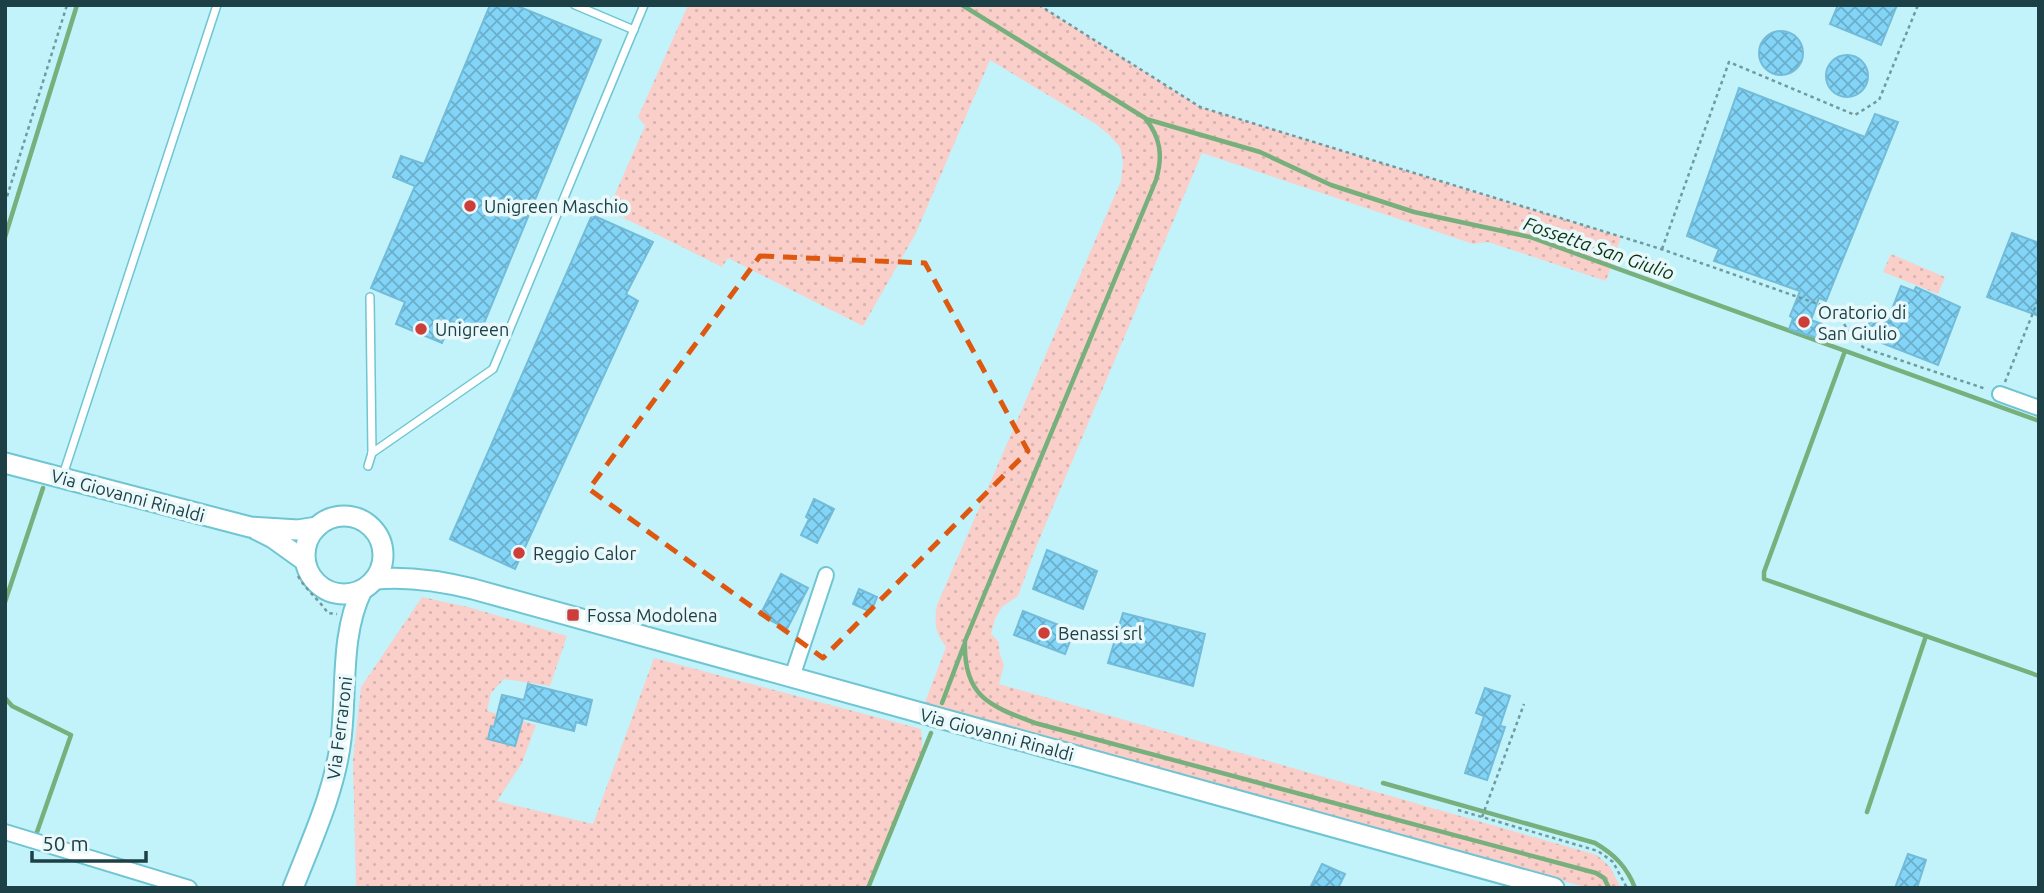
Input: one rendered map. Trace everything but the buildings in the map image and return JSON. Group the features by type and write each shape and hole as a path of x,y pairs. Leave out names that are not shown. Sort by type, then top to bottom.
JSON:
{"street":[{"path":"2000,394 2039,408"},
{"name":"Via Giovanni Rinaldi","path":"5,463 250,527 298,530 317,527"},
{"path":"331,517 354,517 365,521 376,531 383,546 384,555 369,585 341,595 324,589 309,574 305,561 304,553 309,536 331,517"},
{"name":"Via Giovanni Rinaldi","path":"250,527 273,538 305,561"},
{"name":"Via Giovanni Rinaldi","path":"383,546 405,565 440,580 1554,888"},
{"path":"792,677 826,575"},
{"name":"Via Giovanni Rinaldi","path":"369,585 395,577 440,580"},
{"name":"Via Ferraroni","path":"293,888 331,791 341,740 352,614 369,585"},
{"name":"Via Ferraroni","path":"324,589 334,601 348,645"},
{"path":"5,832 189,888"}],"lane":[{"path":"62,479 217,5"},
{"path":"575,5 634,30"},
{"path":"372,453 493,369 644,5"},
{"path":"368,466 372,453 370,297"}],"path":[{"path":"5,203 67,5"},
{"path":"1039,5 1200,107 1661,249 1838,311 1849,334 1864,348 2000,394 2039,298"},
{"path":"1661,249 1729,62 1855,115 1879,100 1918,5"},
{"path":"1482,817 1524,704"},
{"path":"1458,810 1598,851 1613,862 1627,888"}],"highlighted area":[{"path":"760,256 925,263 1028,451 823,658 589,489"}],"shaded area":[{"path":"688,5 1039,5 1200,107 1621,237 1606,281 1488,242 1473,244 1202,153 1036,547 1018,596 1002,607 991,634 999,642 1004,665 999,684 1597,855 1610,867 1621,888 1588,888 924,705 946,647 936,627 937,605 1121,181 1123,162 1120,147 1096,124 990,60 916,233 863,326 728,258 722,267 608,210 645,126 638,117"},
{"path":"1891,254 1945,277 1938,294 1883,272"},
{"path":"422,597 468,607 567,636 550,686 504,679 491,693 487,711 536,725 522,763 497,801 593,824 654,658 921,729 923,755 868,888 356,888 353,760 361,687"}],"waterway":[{"path":"5,237 77,5"},
{"path":"962,5 1145,118 1157,140 1160,155 1156,180 965,641 966,660 974,687 982,697 993,704 1035,723 1596,873 1604,878 1609,888"},
{"name":"Fossetta San Giulio","path":"1146,119 1260,152 1331,185 1414,212 1530,237 2039,421"},
{"path":"1845,351 1764,572 1764,579 2039,676"},
{"path":"5,602 43,488"},
{"path":"1867,812 1926,636"},
{"path":"942,703 964,645"},
{"path":"5,698 12,706 71,735 37,832"},
{"path":"868,888 931,733"},
{"path":"1383,783 1595,843 1619,862 1635,888"}],"place":[{"name":"Unigreen Maschio","path":"470,206"},
{"name":"Oratorio di San Giulio","path":"1804,322"},
{"name":"Unigreen","path":"421,329"},
{"name":"Reggio Calor","path":"519,553"},
{"name":"Fossa Modolena","path":"573,615"},
{"name":"Benassi srl","path":"1044,633"}]}
